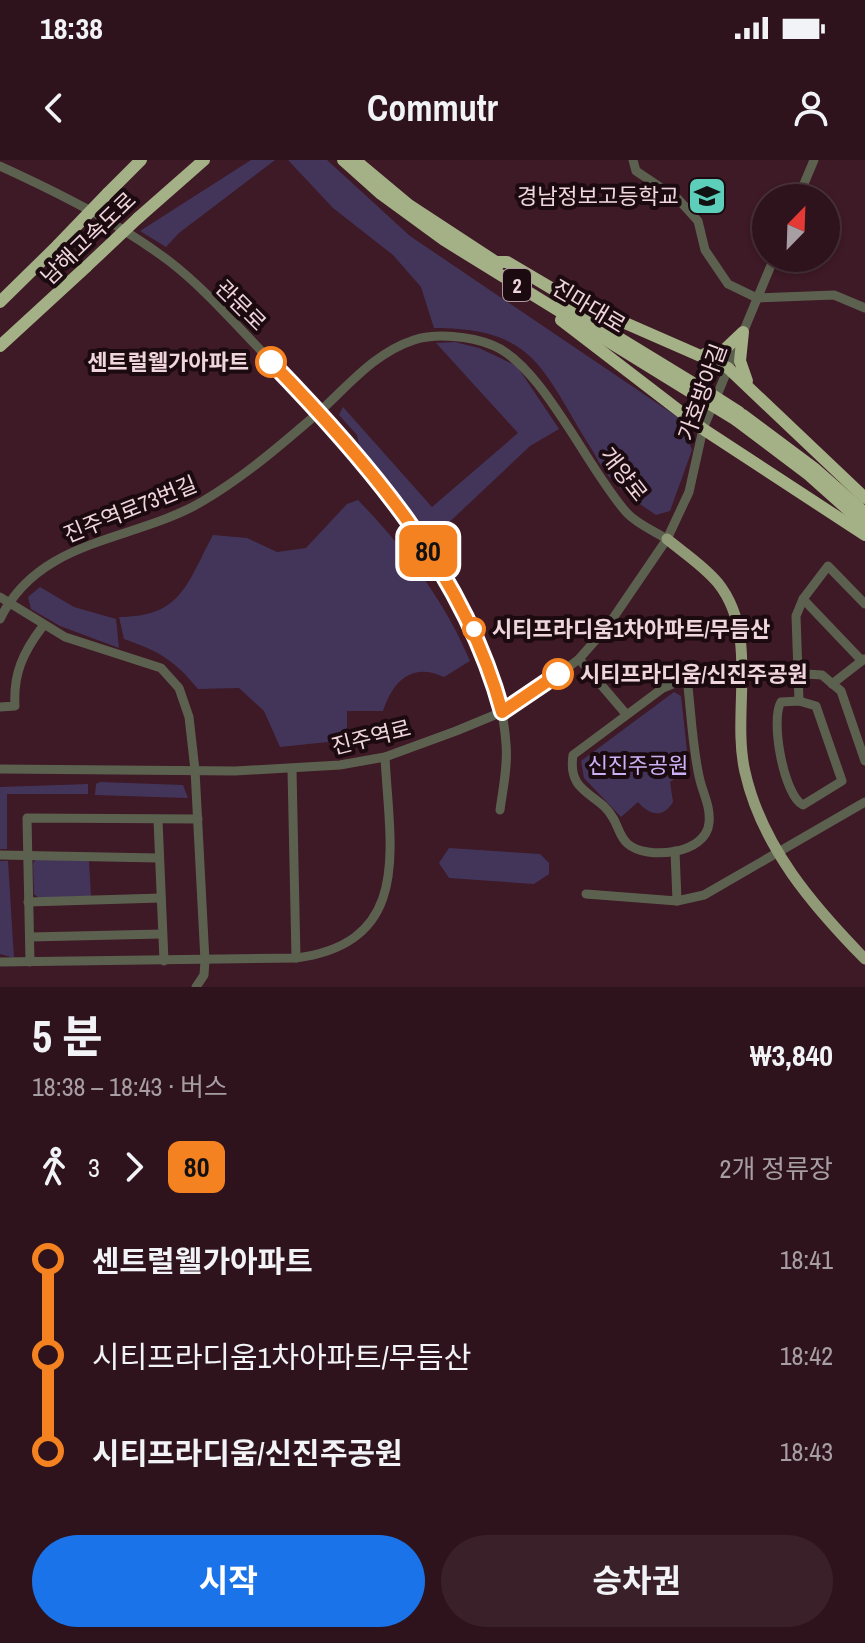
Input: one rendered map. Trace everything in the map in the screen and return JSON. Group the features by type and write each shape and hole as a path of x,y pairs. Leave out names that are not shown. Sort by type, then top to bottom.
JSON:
{"highway":[{"name":"남해고속도로","path":"0,302 141,160"},
{"name":"남해고속도로","path":"0,346 204,160"},
{"name":"진마대로","path":"343,160 404,212 525,290 702,393"},
{"name":"진마대로","path":"355,160 409,205 702,393"},
{"path":"495,262 507,262 568,298 728,368 865,498"},
{"path":"525,290 540,305 703,429 865,535"},
{"path":"699,353 718,354 743,332"},
{"path":"743,332 740,361 748,384"},
{"name":"2","path":"702,393 814,468 865,513"},
{"name":"2","path":"737,416 865,525"}],"main road":[{"name":"개양로","path":"667,539 718,583 731,604 740,641 739,722 744,771 764,827 808,898 865,959"}],"street":[{"path":"633,160 636,171 678,199 698,221 705,250 728,284 757,298 834,295 865,308"},
{"path":"804,184 814,160"},
{"name":"관문로","path":"0,166 75,201 185,275 319,412 401,512 452,588 476,634 502,712 507,765 500,810"},
{"name":"가호방아길","path":"667,539 689,492 703,429 768,272"},
{"name":"개양로","path":"319,412 377,358 415,340 441,337 492,345 521,364 629,516 667,539"},
{"name":"진주역로73번길","path":"0,619 4,600 48,565 74,549 193,507 242,478 319,412"},
{"name":"진주역로","path":"0,769 292,770 385,757 502,712 579,659 607,627 667,539"},
{"path":"799,701 796,616 803,599 828,566 865,604"},
{"path":"803,599 863,660 832,684"},
{"path":"4,600 43,626 98,650 161,668 186,701 195,770 205,961 204,975 196,987"},
{"path":"0,707 15,706 18,667 43,626"},
{"path":"579,659 626,714"},
{"path":"687,678 698,771 710,820 702,841 675,851 638,850 627,844 613,816 576,781 573,755 649,696 687,678 742,670 822,675 841,691 865,761"},
{"path":"799,701 816,706 842,781 803,805 797,802 790,790 779,743 778,708 781,702 799,701"},
{"path":"0,962 296,958 343,946 366,927 388,890 390,857 385,757"},
{"path":"292,770 296,958"},
{"path":"586,894 677,901 725,886 865,802"},
{"path":"30,962 27,818 198,819"},
{"path":"158,820 164,961"},
{"path":"675,851 677,901"},
{"path":"0,855 159,858"},
{"path":"28,902 161,898"},
{"path":"30,937 162,934"}],"green space":[{"path":"251,160 275,160 179,233 166,247 140,231"},
{"path":"288,160 327,160 410,236 679,418 692,450 670,511 656,515 613,481 532,358 515,345 494,336 468,330 434,328 421,287 393,255 333,208"},
{"path":"455,342 479,348 517,366 559,429 530,446 441,530 425,528 360,447 357,435 339,415 343,407 432,507 518,433 436,343"},
{"path":"358,500 422,575 448,616 470,661 444,677 422,672 405,677 392,691 383,711 347,711 347,740 280,747 264,711 239,688 198,689 165,658 124,639 119,617 157,611 170,604 188,582 213,535 247,538 277,552 306,548 347,504"},
{"path":"40,587 74,607 116,619 119,648 60,626 31,609 28,597"},
{"name":"신진주공원","path":"674,692 681,696 689,769 670,782 673,802 665,811 651,812 638,802 621,817 584,778 581,761"},
{"path":"88,784 88,794 7,794 7,849 0,849 0,787"},
{"path":"96,784 183,785 188,798 95,795"},
{"path":"449,848 540,854 549,863 549,874 534,884 449,878 439,863"},
{"path":"36,859 89,861 91,896 39,898 34,894 33,863"},
{"path":"0,861 8,861 14,958 0,954"}],"bus line":[{"name":"80","path":"271,362 370,472 438,565 476,634 502,712 558,674"}],"place":[{"name":"경남정보고등학교","path":"707,196"},
{"name":"센트럴웰가아파트","path":"271,362"},
{"name":"시티프라디움1차아파트/무듬산","path":"474,629"},
{"name":"시티프라디움/신진주공원","path":"558,674"}]}
